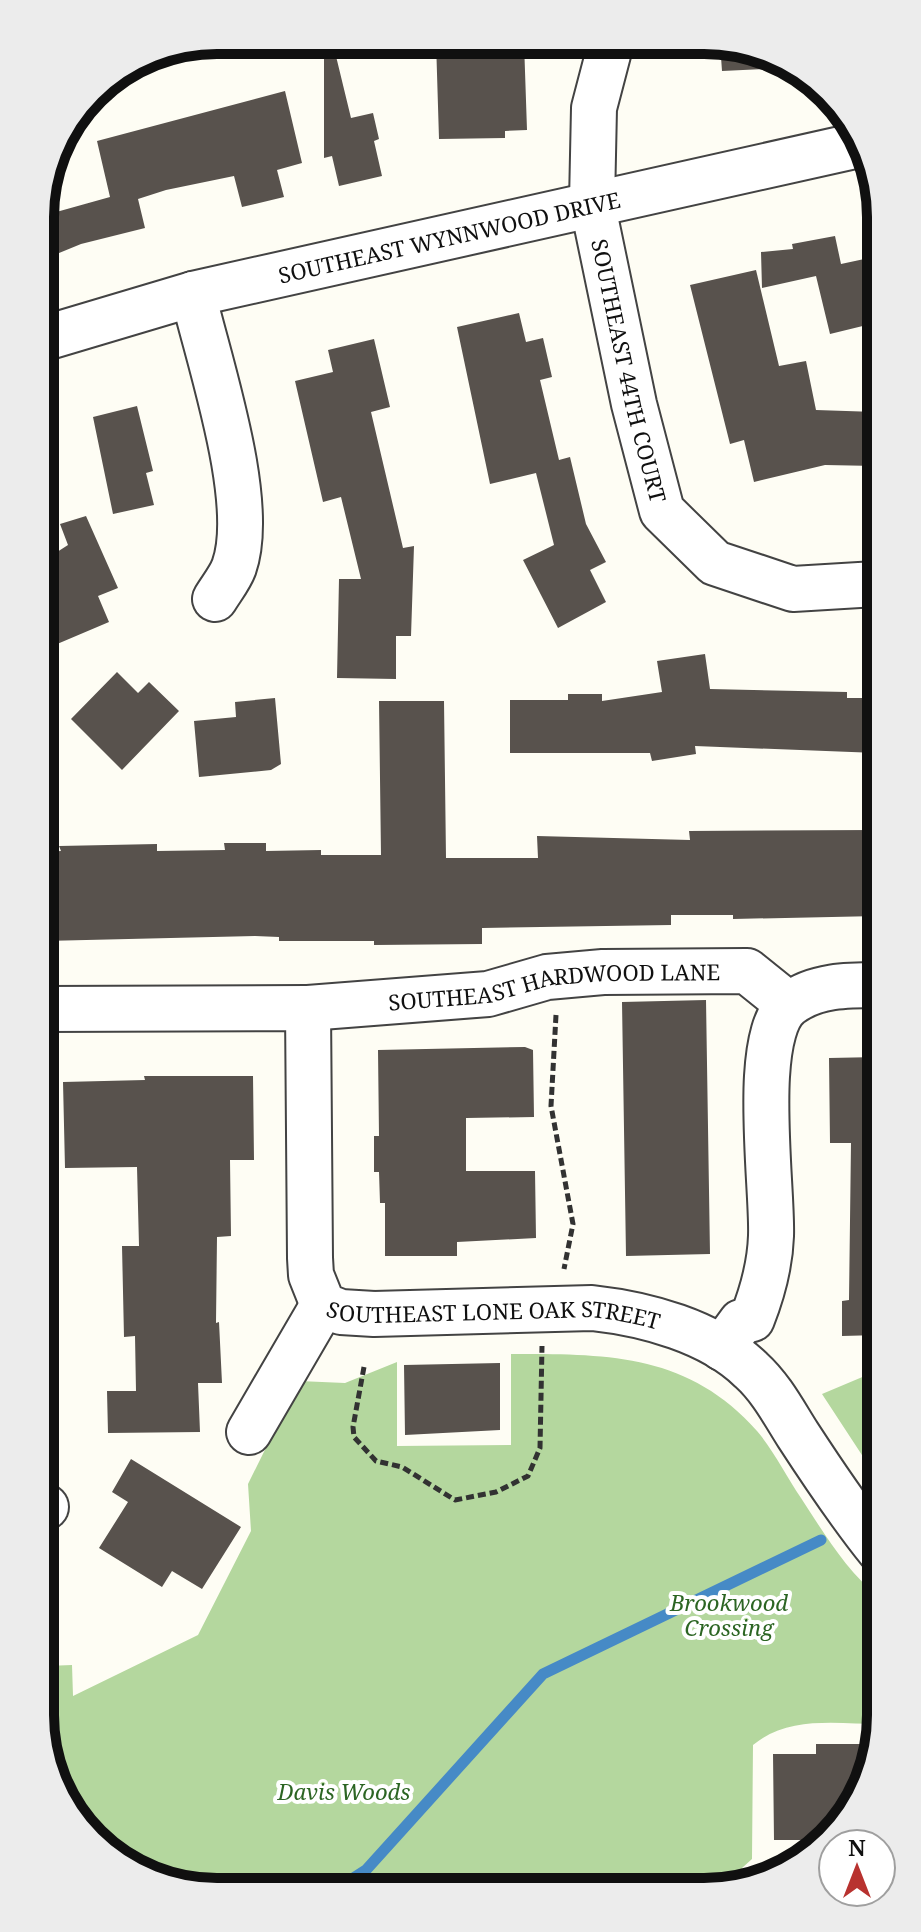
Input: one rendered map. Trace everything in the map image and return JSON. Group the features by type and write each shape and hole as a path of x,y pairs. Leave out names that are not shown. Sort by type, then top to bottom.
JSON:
{"street":[{"name":"SOUTHEAST 44TH COURT","path":"608,54 594,108 592,202 634,404 662,511 715,563 793,589 867,585"},
{"name":"SOUTHEAST WYNNWOOD DRIVE","path":"54,335 193,294 592,202 851,147"},
{"path":"193,294 235,469 240,519 234,566 215,599"},
{"name":"SOUTHEAST HARDWOOD LANE","path":"308,1008 465,997 547,977 603,972 747,971 788,1004"},
{"path":"722,1348 741,1322 752,1319 766,1282 771,1236 769,1038 788,1004 834,985 867,985"},
{"path":"54,1009 308,1008"},
{"name":"SOUTHEAST LONE OAK STREET","path":"308,1008 310,1258 311,1275 323,1305 341,1312 374,1314 604,1309 660,1321 722,1348 751,1369 867,1535"},
{"path":"249,1432 323,1305"}],"path":[{"path":"555,1002 557,1027 551,1106 573,1224 562,1275"},
{"path":"364,1367 353,1427 354,1437 376,1461 402,1467 455,1500 496,1492 528,1476 542,1434 542,1344"}],"green space":[{"path":"511,1354 613,1358 674,1372 703,1386 731,1405 757,1431 836,1551 867,1586 867,1724 798,1725 767,1735 753,1745 752,1859 742,1868 742,1873 704,1878 206,1878 185,1875 145,1861 126,1851 102,1830 76,1797 66,1778 55,1737 54,1666 72,1665 73,1696 198,1635 251,1531 248,1484 299,1381 345,1383 397,1362 397,1446 511,1445"},
{"path":"867,1375 867,1463 822,1394"}],"building":[{"path":"324,54 335,54 351,118 373,113 379,139 374,141 382,176 339,186 332,156 324,158"},
{"path":"436,54 524,54 527,130 505,131 505,138 439,139"},
{"path":"721,55 772,69 722,71"},
{"path":"285,91 302,163 277,170 284,197 242,207 234,176 166,190 138,199 145,228 81,244 54,255 54,213 110,197 97,141"},
{"path":"835,236 841,264 867,258 867,325 830,334 816,276 762,288 761,252 793,249 792,244"},
{"path":"756,270 779,366 806,361 816,410 867,412 867,466 825,465 754,482 744,440 730,444 690,285"},
{"path":"519,313 526,342 543,338 552,377 540,380 559,460 570,457 586,524 606,562 590,570 606,602 558,628 523,560 554,545 536,473 490,484 457,327"},
{"path":"374,339 390,407 371,412 403,548 414,546 411,636 396,636 396,679 337,678 339,579 361,579 341,497 323,502 295,381 333,372 328,350"},
{"path":"137,406 153,471 146,473 154,505 113,514 93,417"},
{"path":"86,516 118,588 98,596 109,622 54,645 54,554 68,545 60,524"},
{"path":"705,654 710,689 847,692 847,698 867,698 867,753 695,746 696,754 652,761 650,753 510,753 510,700 568,700 568,694 602,694 602,701 662,692 657,661"},
{"path":"117,672 138,693 149,682 179,711 122,770 71,719"},
{"path":"275,698 281,764 271,770 199,777 194,721 236,717 235,702"},
{"path":"379,701 444,701 446,858 538,858 537,836 690,840 689,831 867,830 867,916 733,919 733,915 671,915 671,925 482,928 482,944 374,945 374,941 279,941 279,937 255,936 54,941 54,851 61,851 59,846 157,844 157,851 225,850 224,843 266,843 266,851 321,850 321,855 381,855"},
{"path":"706,1000 710,1254 626,1256 622,1002"},
{"path":"525,1047 533,1050 534,1117 466,1118 466,1171 535,1171 536,1238 457,1242 457,1256 385,1256 385,1203 380,1203 379,1172 374,1172 374,1136 379,1136 378,1050"},
{"path":"867,1057 867,1335 842,1336 842,1301 849,1300 851,1143 830,1143 829,1058"},
{"path":"144,1076 253,1076 254,1160 230,1160 231,1236 217,1237 216,1323 219,1322 222,1383 198,1383 200,1432 108,1433 107,1391 136,1391 135,1336 124,1337 122,1246 139,1246 137,1167 65,1168 63,1082 145,1080"},
{"path":"500,1363 500,1430 405,1435 404,1365"},
{"path":"131,1459 241,1527 202,1589 172,1571 162,1587 99,1548 128,1502 112,1492"},
{"path":"816,1744 864,1744 855,1778 840,1806 808,1840 774,1840 773,1754 816,1754"}],"waterway":[{"path":"354,1878 366,1870 543,1674 821,1540"}],"park label":[{"name":"Brookwood Crossing","path":"729,1614"},
{"name":"Davis Woods","path":"344,1791"}]}
